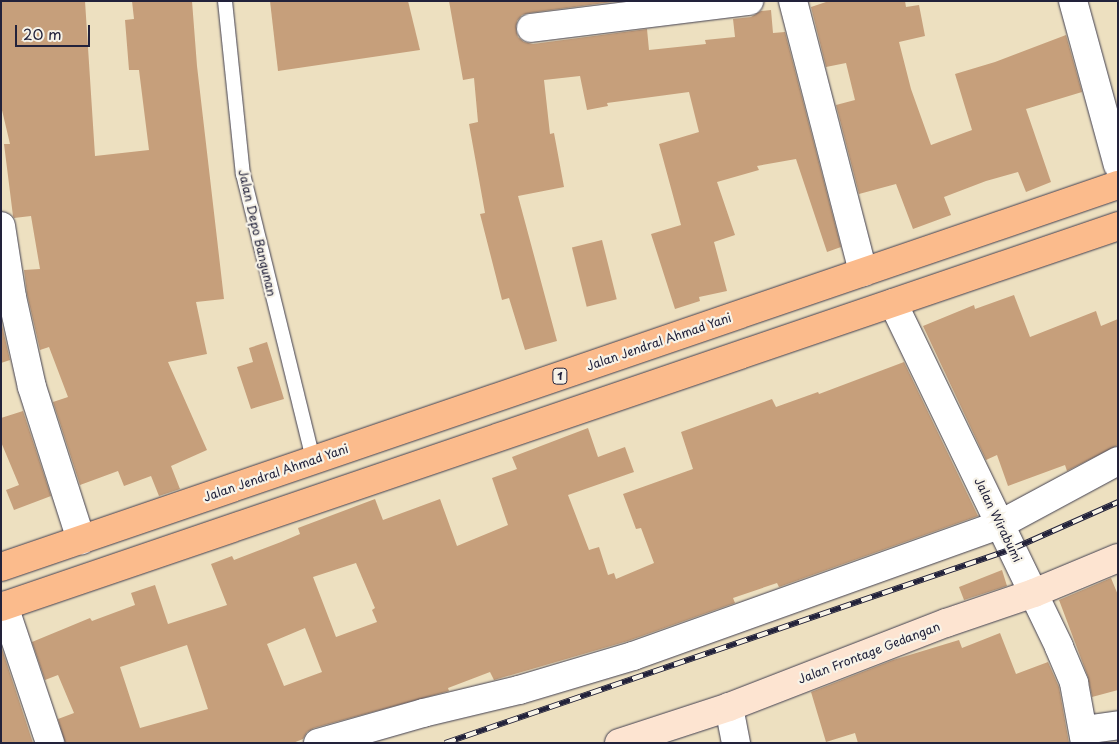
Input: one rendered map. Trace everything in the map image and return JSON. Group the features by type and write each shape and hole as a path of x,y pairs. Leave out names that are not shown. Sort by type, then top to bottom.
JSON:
{"highway":[{"name":"Jalan Jendral Ahmad Yani","path":"1,567 1118,185"},
{"path":"3,607 1118,226"}],"street":[{"path":"531,28 749,1"},
{"path":"793,1 863,272"},
{"path":"1072,1 1118,165"},
{"path":"1,226 12,297 32,387 81,540"},
{"name":"Jalan Wirabumi","path":"893,303 999,525 1034,593 1074,683 1085,736"},
{"path":"318,743 423,713 519,690 633,656 999,525 1118,461"},
{"name":"Jalan Frontage Gedangan","path":"619,743 729,707 946,623 1034,593 1118,558"},
{"path":"3,607 50,743"},
{"path":"729,707 736,743"},
{"path":"1085,736 1118,725"}],"lane":[{"name":"Jalan Depo Bangunan","path":"225,1 243,174 313,460"}],"building":[{"path":"1,1 85,1 95,156 149,150 139,70 129,70 125,20 134,19 132,1 192,1 197,66 224,299 196,302 207,354 168,362 207,450 171,466 180,489 159,496 151,476 124,486 118,471 80,485 53,402 68,397 49,347 40,350 27,294 24,270 40,269 31,216 14,218 13,216 4,144 10,144 1,106"},
{"path":"270,1 408,1 420,50 278,71"},
{"path":"449,1 620,1 522,15 517,21 516,30 518,37 524,42 533,44 647,29 649,50 706,44 705,40 735,37 733,19 751,17 761,11 771,10 773,33 785,32 841,247 827,252 796,159 757,166 759,170 717,182 735,235 714,242 727,291 699,297 700,301 675,309 651,234 681,225 659,144 699,132 689,92 607,103 608,106 587,110 580,76 544,80 550,134 554,133 564,187 518,196 557,341 525,350 509,298 502,300 480,214 485,213 469,124 478,122 474,78 463,80"},
{"path":"829,1 905,1 906,7 919,5 925,36 899,42 911,89 931,145 972,130 955,74 995,62 1066,35 1082,92 1026,109 1051,182 1026,192 1018,172 986,181 944,197 951,215 913,229 896,184 859,194 836,105 855,100 846,63 826,67 811,7"},
{"path":"602,240 617,299 587,307 572,247"},
{"path":"1014,295 1030,337 1096,311 1101,326 1118,319 1118,445 1067,471 1065,465 1008,486 997,455 986,460 923,326 974,305 975,309"},
{"path":"1,321 10,360 1,363"},
{"path":"267,342 284,399 251,409 237,367 253,362 249,348"},
{"path":"904,362 978,516 779,587 777,583 733,598 735,603 628,641 494,680 490,672 448,688 449,691 314,728 307,732 303,739 293,743 65,743 58,719 74,713 58,675 45,680 32,642 90,618 92,621 135,605 131,593 155,585 168,624 227,605 211,564 232,556 234,560 281,542 300,534 298,528 375,499 383,520 440,499 457,546 508,525 492,478 517,469 512,457 588,428 598,457 625,447 634,472 568,495 589,550 599,547 608,575 614,573 616,579 654,563 641,528 636,529 623,494 693,469 681,432 772,399 776,407 818,392 819,394","holes":["356,563 375,608 372,610 377,622 336,637 313,577","305,628 322,672 284,686 267,644","187,645 208,709 140,728 120,667"]},
{"path":"23,411 51,496 14,510 6,490 19,485 1,442 1,418"},
{"path":"1002,570 1007,586 964,600 959,587"},
{"path":"1111,578 1118,595 1118,690 1092,697 1088,677 1059,600"},
{"path":"1000,633 1016,674 1048,662 1059,687 1069,743 858,743 855,733 826,742 811,692 893,660 959,640 962,648"},
{"path":"2,649 33,743 1,743"}],"railway":[{"path":"445,743 1012,549 1118,502"}]}
